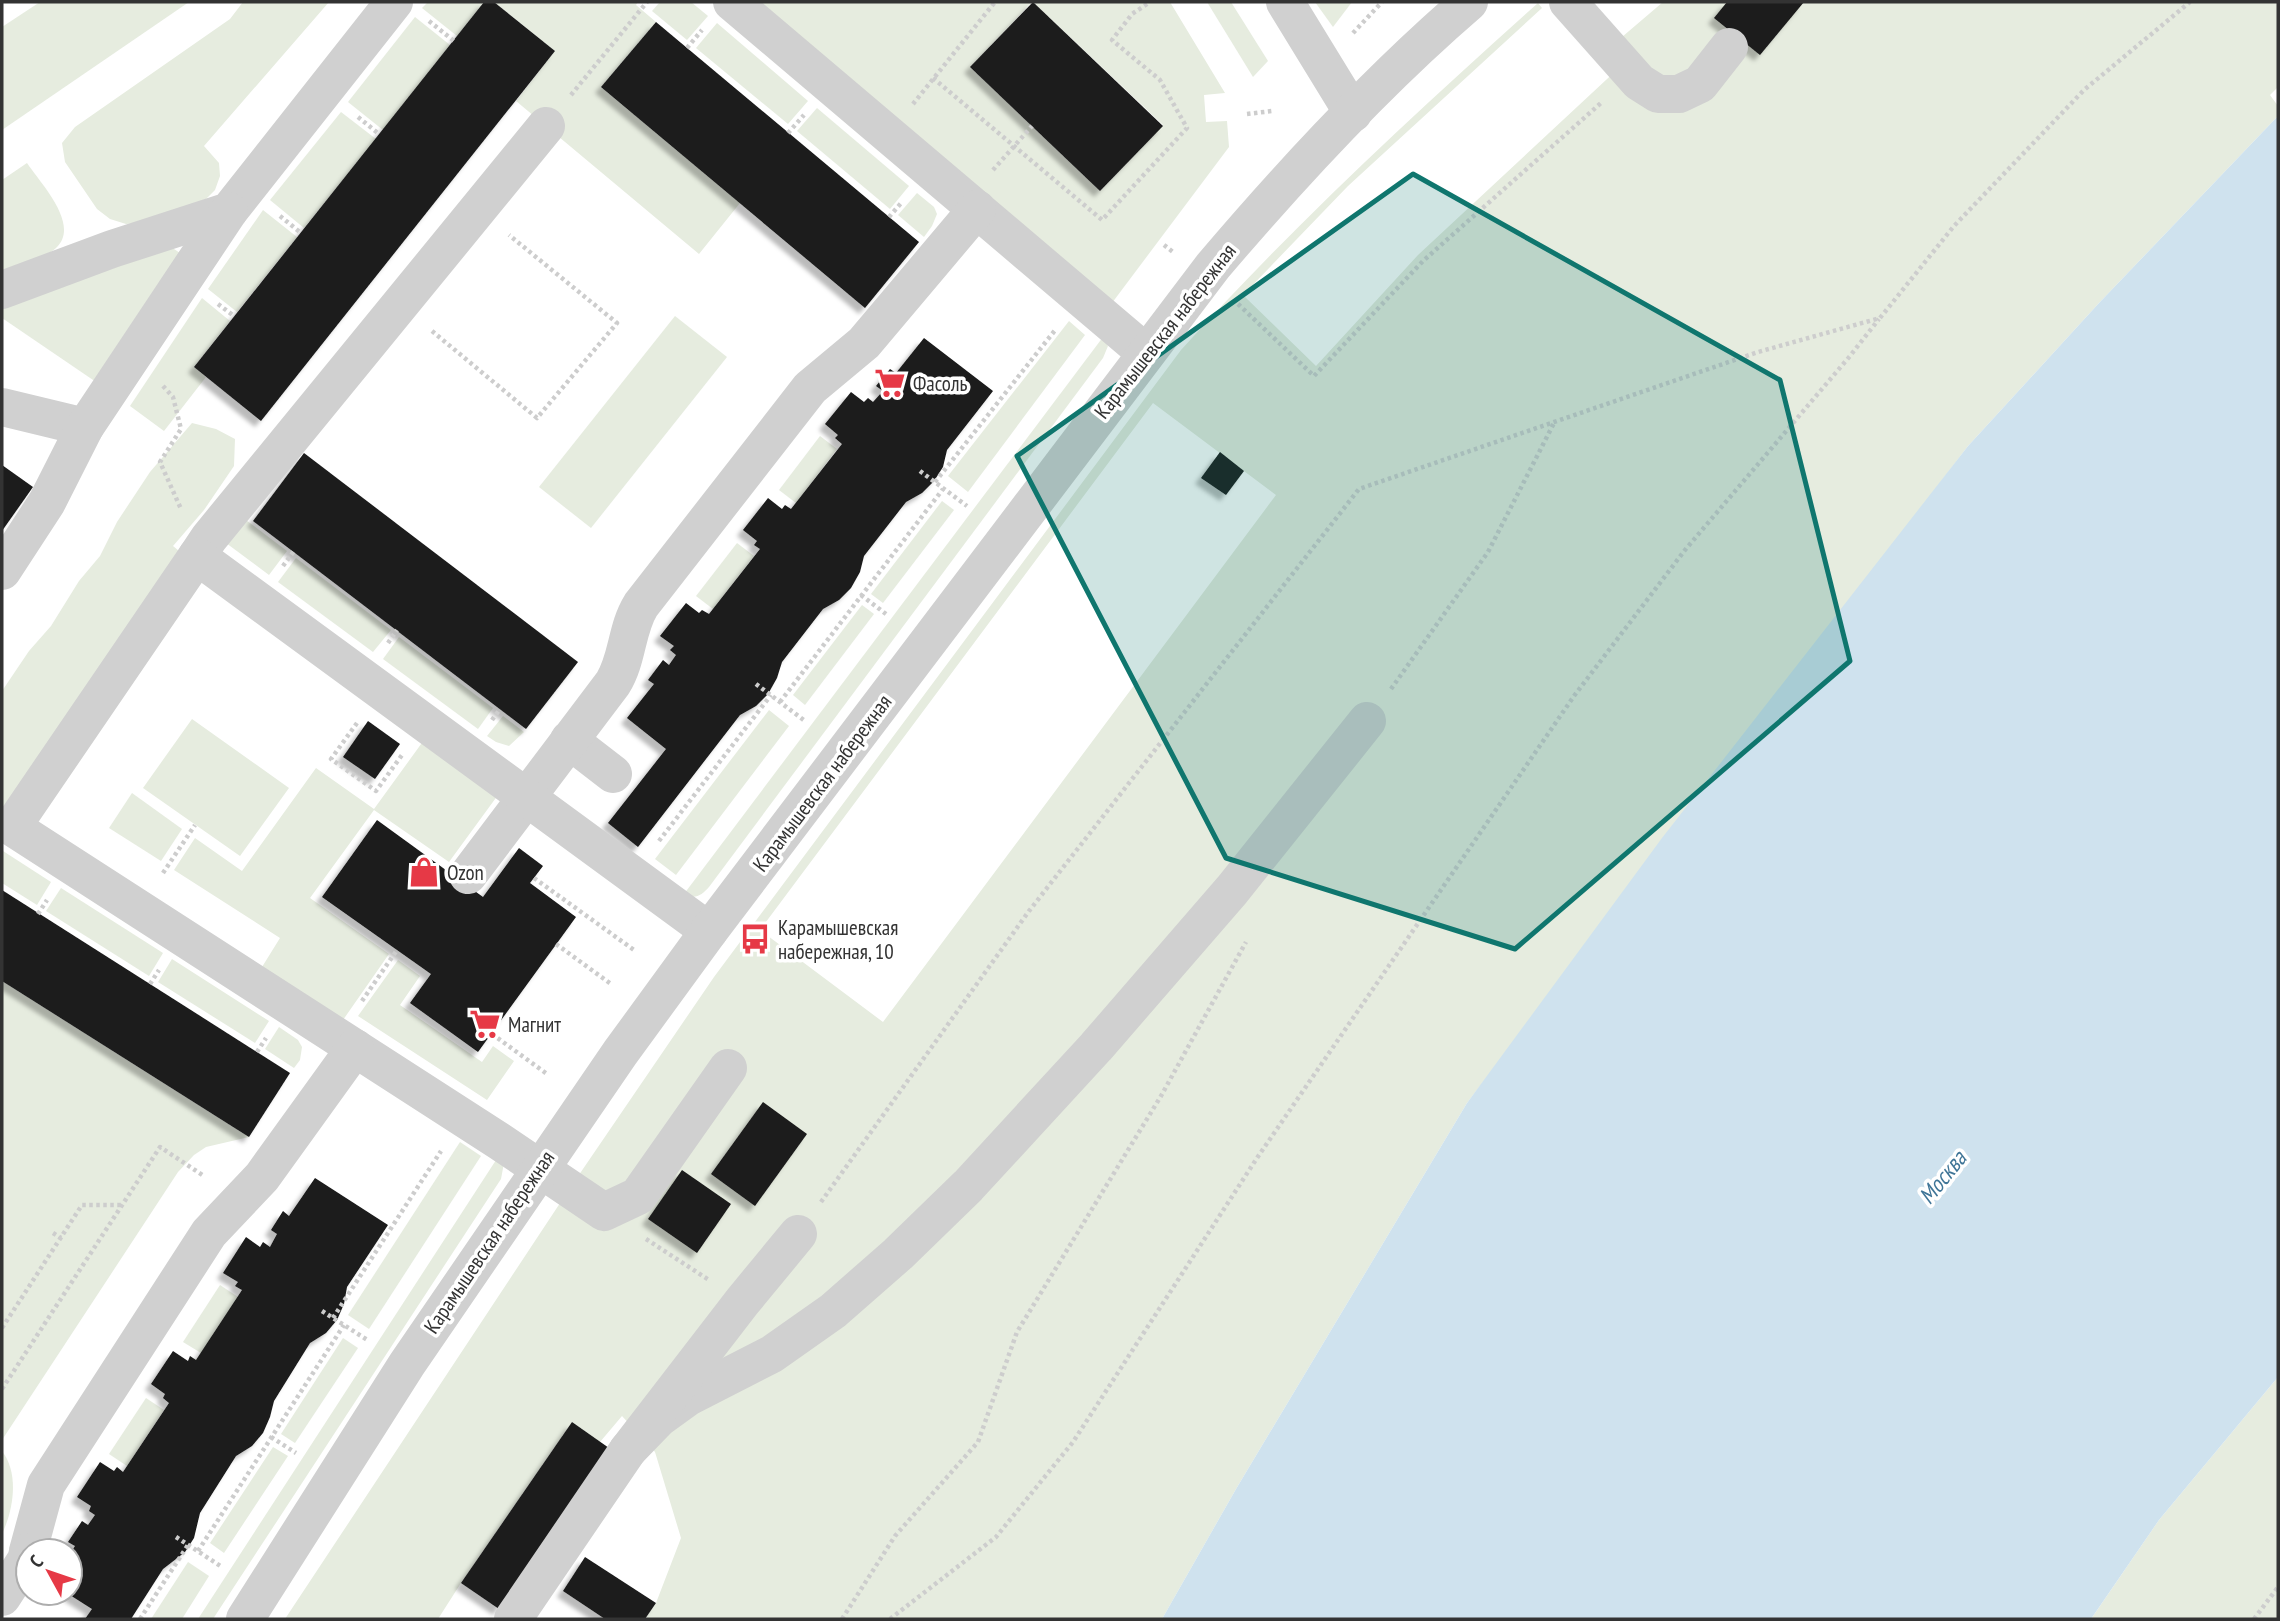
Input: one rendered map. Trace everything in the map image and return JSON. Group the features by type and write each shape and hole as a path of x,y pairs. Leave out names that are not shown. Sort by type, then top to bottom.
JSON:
{"street":[{"path":"732,2 1146,352"},
{"path":"1285,2 1353,113"},
{"name":"Карамышевская набережная","path":"245,1619 407,1364 540,1168 709,931 1146,352 1276,191 1430,35 1469,2"},
{"path":"1568,2 1634,75 1658,94 1679,94 1700,85 1729,47"},
{"path":"2,571 47,502 85,427 229,211 409,9"},
{"path":"546,126 203,547 12,827 604,1212 638,1196 728,1068"},
{"path":"468,876 621,670 632,627 641,605 810,388 874,332 976,209"},
{"path":"2,290 112,249 229,211"},
{"path":"2,407 85,427"},
{"path":"203,547 380,691 527,798 628,847 709,931"},
{"path":"628,1450 659,1418 688,1397 772,1354 833,1311 898,1254 968,1186 1096,1047 1214,911 1367,721"},
{"path":"569,740 613,774"},
{"path":"32,1537 46,1485 209,1233 262,1177 355,1048"},
{"path":"513,1619 628,1450 797,1234"},
{"path":"2,1597 14,1578"}],"path":[{"path":"546,126 647,2"},
{"path":"888,134 995,2"},
{"path":"933,78 1102,220 1187,128 1160,80 1112,40 1132,15 1150,2"},
{"path":"1350,36 1382,2"},
{"path":"890,1619 996,1537 1073,1443 1257,1158 1574,696 1685,550 1850,356 1954,226 2084,90 2190,2"},
{"path":"409,9 454,40"},
{"path":"1233,299 1314,376 1423,261 1634,75"},
{"path":"1247,114 1272,111"},
{"path":"1004,157 1032,126"},
{"path":"399,305 537,418 617,323 477,209"},
{"path":"797,1234 1030,911 1359,489 1758,352 1880,318"},
{"path":"935,482 1059,324"},
{"path":"157,378 173,397 181,429 160,462 178,506 203,547"},
{"path":"1367,721 1488,552 1555,422"},
{"path":"920,471 967,506"},
{"path":"780,702 943,489"},
{"path":"861,596 886,614"},
{"path":"756,684 805,721"},
{"path":"380,691 331,759 376,791 425,724"},
{"path":"628,847 771,695"},
{"path":"534,878 634,950"},
{"path":"842,1619 895,1536 978,1441 1017,1332 1161,1096 1247,939"},
{"path":"556,944 611,984"},
{"path":"492,1034 547,1074"},
{"path":"333,1318 446,1144"},
{"path":"2,1389 160,1147 240,1200"},
{"path":"3,1325 82,1205 123,1205"},
{"path":"604,1212 742,1302"},
{"path":"53,1233 61,1238"},
{"path":"322,1311 369,1341"},
{"path":"198,1551 344,1325"},
{"path":"271,1437 296,1453"},
{"path":"176,1537 222,1567"},
{"path":"140,1619 188,1545"},
{"path":"2254,1619 2278,1587"}],"highlighted area":[{"path":"1413,174 1780,380 1850,661 1515,949 1226,858 1017,456"}],"shaded area":[{"path":"40,2 189,2 2,130 2,27"},
{"path":"243,2 329,2 204,146 219,163 220,176 215,190 206,199 141,223 126,224 110,219 97,209 65,162 62,143 75,127 230,19"},
{"path":"428,2 484,2 457,36 422,8"},
{"path":"494,2 638,2 636,5 656,22 601,87 740,203 699,254 516,101 555,51"},
{"path":"660,2 691,2 708,16 687,40 652,11"},
{"path":"755,2 1032,2 970,67 1100,191 1163,125 1033,2 1170,2 1225,93 1204,95 1206,122 1227,121 1229,147 1112,303"},
{"path":"1207,2 1231,2 1268,61 1253,77"},
{"path":"1315,2 1352,2 1333,27"},
{"path":"1663,2 2278,2 2278,87 2270,95 2278,106 2278,116 2099,303 1968,446 1467,1103 1236,1489 1162,1619 645,1619 656,1603 681,1538 655,1452 622,1416 600,1442 572,1422 438,1619 285,1619 570,1188 714,977 1181,350 1266,260 1355,172 1538,3 1542,8 1348,186 1243,295 1316,366 1418,255 1635,53 1622,37","holes":["1153,403 1276,495 883,1022 760,930"]},
{"path":"415,17 450,45 383,130 348,102"},
{"path":"717,23 808,101 788,124 696,48"},
{"path":"817,108 909,186 890,209 797,131"},
{"path":"341,112 376,139 304,228 270,200"},
{"path":"27,163 49,193 62,217 63,239 45,255 2,273 2,180"},
{"path":"917,193 934,207 937,214 924,237 898,215"},
{"path":"263,210 297,237 237,312 208,289"},
{"path":"171,247 180,253 96,382 2,318 2,308"},
{"path":"202,298 230,321 194,367 206,377 164,431 130,406"},
{"path":"675,316 727,357 591,528 539,487"},
{"path":"1069,321 1085,335 968,492 948,476"},
{"path":"1103,337 1108,346 1103,358 709,887 698,896 684,894"},
{"path":"192,423 216,429 235,439 234,466 204,510 173,546 185,556 2,826 2,691 29,651 51,626 79,581 100,556 117,522 150,472"},
{"path":"820,436 837,449 796,503 779,490"},
{"path":"942,501 954,510 883,603 871,594"},
{"path":"242,517 287,551 269,575 222,540"},
{"path":"737,543 754,556 713,609 696,596"},
{"path":"296,558 391,630 373,652 278,582"},
{"path":"862,605 874,614 805,705 793,695"},
{"path":"399,637 493,708 478,729 383,659"},
{"path":"769,710 789,726 676,875 655,859"},
{"path":"503,716 524,732 509,746 487,736"},
{"path":"192,719 289,788 240,856 143,788"},
{"path":"424,740 498,795 449,862 374,810 310,898 389,954 343,1020 262,967 280,938 174,870 195,838 242,871 316,768 374,809"},
{"path":"132,793 182,829 161,861 109,828"},
{"path":"3,851 51,882 37,905 2,883"},
{"path":"61,888 163,953 149,976 46,911"},
{"path":"172,959 269,1021 255,1043 158,982"},
{"path":"398,960 420,976 400,1005 482,1062 493,1046 514,1061 487,1100 358,1016"},
{"path":"2,981 249,1137 206,1147 178,1172 2,1440"},
{"path":"279,1027 298,1040 302,1047 300,1060 294,1068 265,1049"},
{"path":"460,1142 481,1156 369,1329 348,1315"},
{"path":"498,1157 504,1163 501,1179 213,1619 198,1619"},
{"path":"220,1285 238,1297 201,1353 183,1342"},
{"path":"343,1338 358,1348 295,1443 281,1434"},
{"path":"2278,1377 2278,1619 2091,1619 2159,1520"},
{"path":"146,1398 164,1410 127,1466 109,1454"},
{"path":"273,1447 288,1456 224,1553 210,1543"},
{"path":"2,1451 11,1470 13,1491 2,1534"},
{"path":"188,1562 209,1576 182,1619 151,1619"}],"water":[{"name":"Москва","path":"2278,116 2278,1377 2159,1520 2091,1619 1162,1619 1236,1489 1467,1103 1662,838 1968,446 2099,303"}],"building":[{"path":"484,2 494,2 555,51 261,421 194,367"},
{"path":"1033,2 1163,126 1100,191 970,67"},
{"path":"1727,2 1804,2 1760,55 1714,18"},
{"path":"656,22 919,242 865,308 601,87"},
{"path":"924,338 993,391 947,450 943,467 934,481 922,493 906,502 864,556 860,572 851,588 839,600 823,609 782,662 768,694 756,706 740,715 638,847 608,823 666,749 627,718 654,684 648,680 663,660 669,665 676,655 670,650 674,646 660,636 686,603 699,613 702,610 709,614 760,549 754,545 757,541 743,530 768,498 782,509 785,505 791,509 842,444 835,438 838,435 825,424 851,392 864,402 868,398 873,402 883,391 876,386 890,369 896,373"},
{"path":"1220,452 1244,471 1226,495 1201,478"},
{"path":"304,453 578,662 526,729 253,521"},
{"path":"2,465 33,487 2,531"},
{"path":"368,721 400,744 375,779 343,757"},
{"path":"377,820 483,897 519,848 543,866 530,883 576,917 478,1052 410,1003 431,974 322,897"},
{"path":"2,890 290,1073 249,1137 2,981"},
{"path":"763,1102 807,1134 755,1206 711,1174"},
{"path":"682,1170 731,1204 697,1253 648,1219"},
{"path":"315,1178 388,1225 347,1287 337,1320 326,1333 310,1343 274,1401 263,1433 252,1446 236,1456 200,1513 194,1538 185,1552 163,1569 131,1619 85,1619 92,1609 84,1604 84,1537 71,1537 82,1521 88,1525 95,1515 89,1511 91,1506 77,1497 100,1462 114,1471 117,1467 123,1472 169,1403 163,1398 165,1394 151,1384 173,1351 188,1361 190,1356 196,1360 242,1290 235,1286 238,1282 223,1273 246,1237 260,1247 263,1242 270,1247 277,1234 271,1230 283,1211 289,1216"},
{"path":"572,1422 609,1448 499,1609 461,1583"},
{"path":"585,1557 656,1603 645,1619 605,1619 563,1591"}],"place":[{"name":"Фасоль","path":"890,383"},
{"name":"Ozon","path":"424,872"},
{"name":"Карамышевская набережная, 10","path":"755,939"},
{"name":"Магнит","path":"485,1024"}]}
